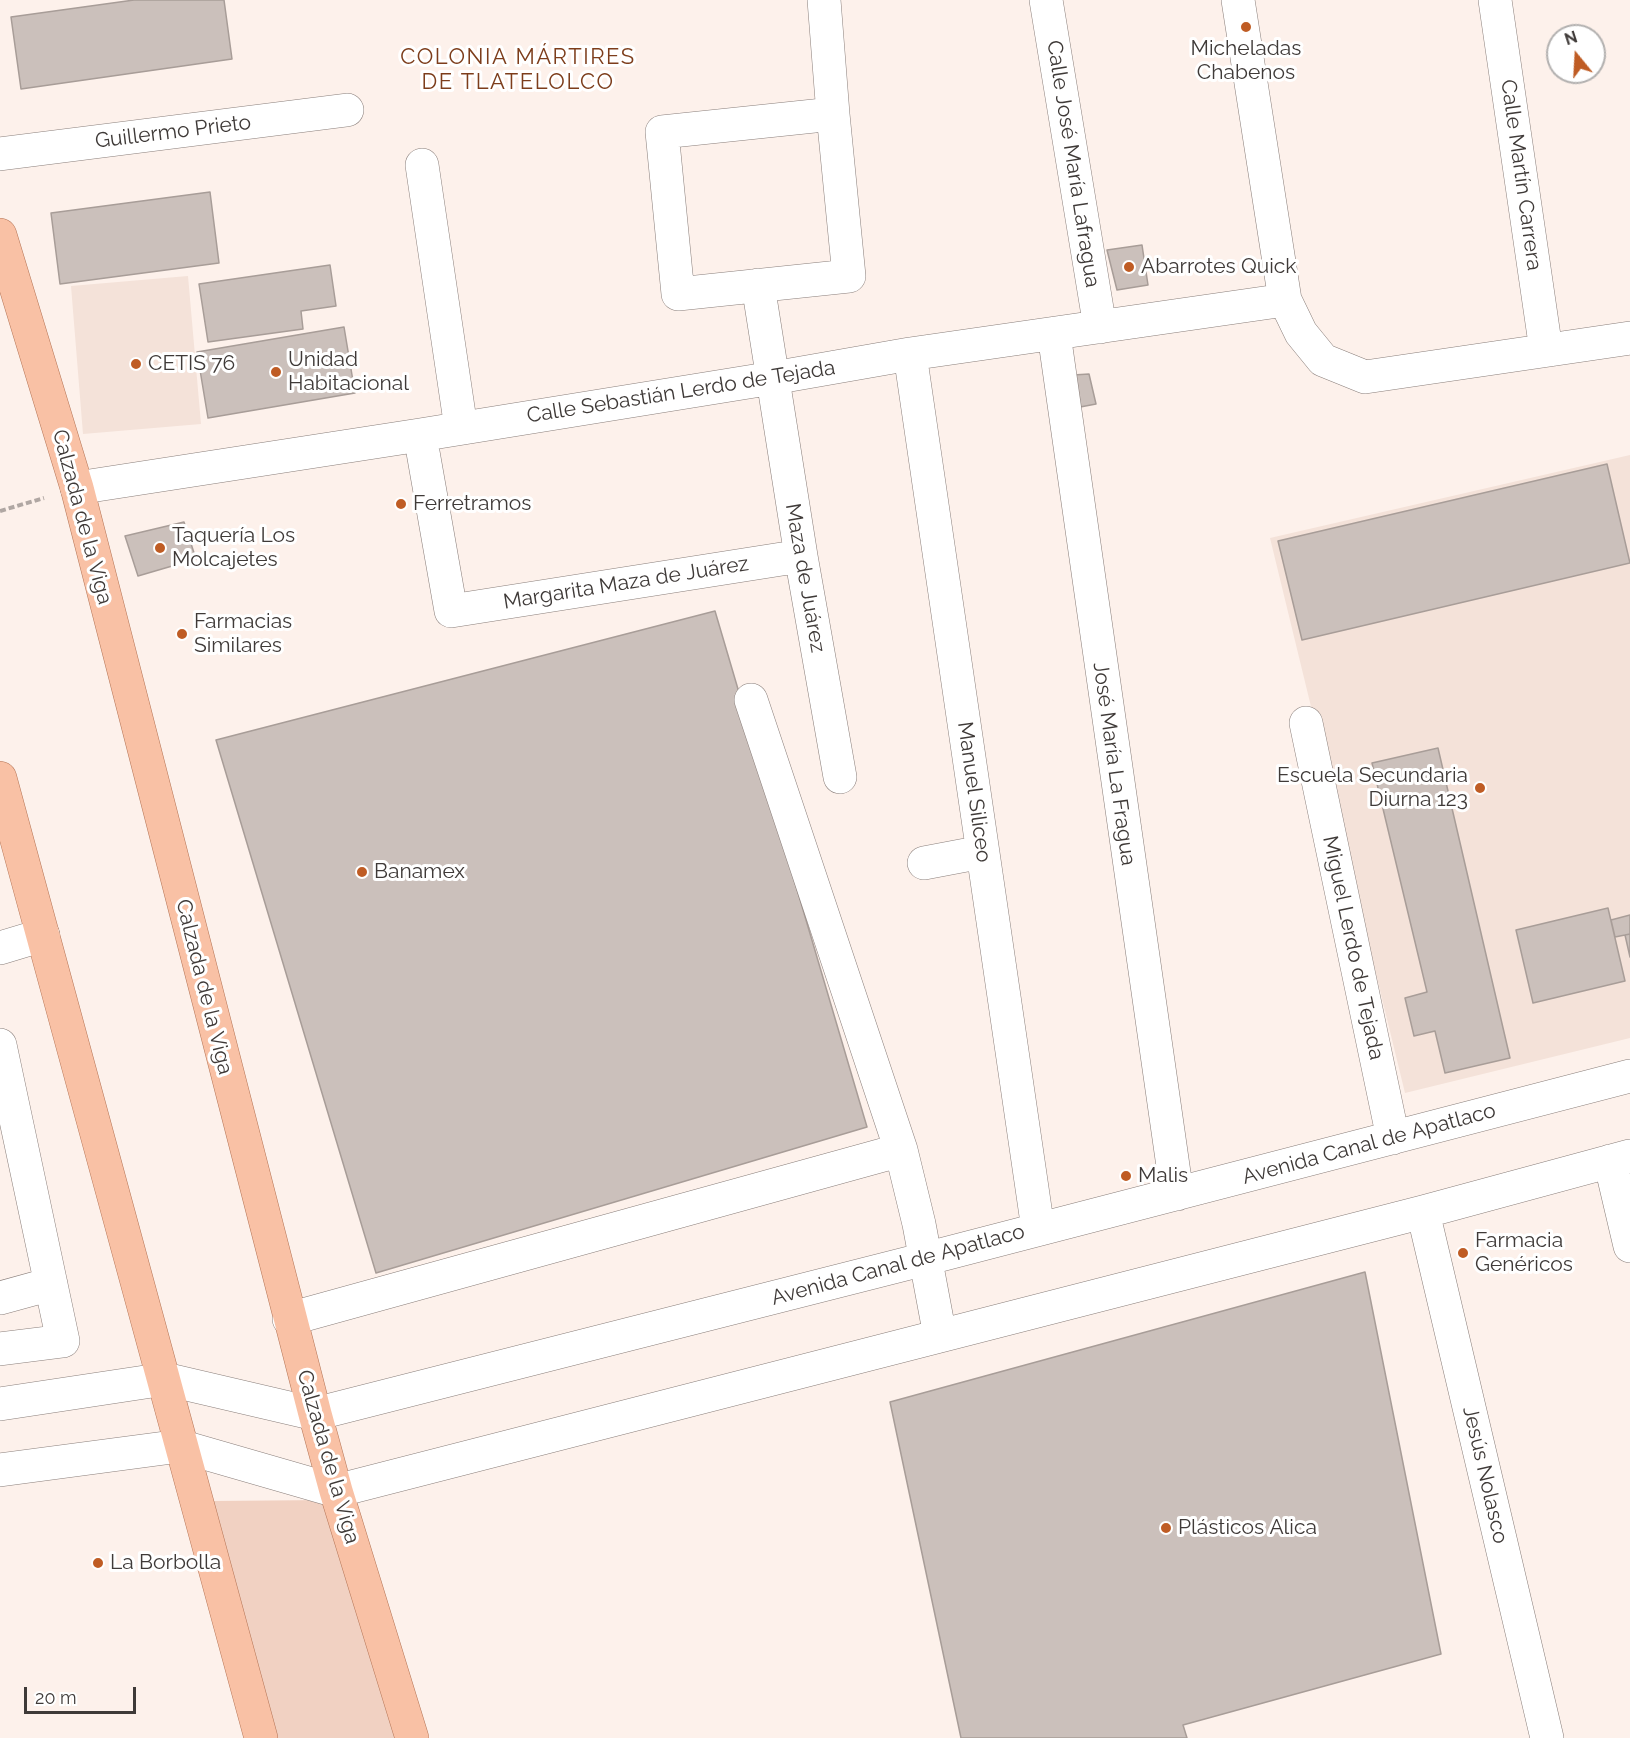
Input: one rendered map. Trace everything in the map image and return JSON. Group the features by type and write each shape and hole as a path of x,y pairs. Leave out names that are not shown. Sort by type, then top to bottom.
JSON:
{"main road":[{"name":"Calzada de la Viga","path":"0,236 77,488 289,1319 336,1491 412,1738"},
{"path":"0,778 261,1738"}],"street":[{"path":"824,0 849,276 678,294 662,132 833,114"},
{"name":"Calle José María Lafragua","path":"1046,0 1100,327"},
{"path":"1238,0 1285,300 1301,333 1323,360 1365,377 1630,338"},
{"name":"Calle Martín Carrera","path":"1495,0 1546,350"},
{"name":"Guillermo Prieto","path":"0,154 346,110"},
{"path":"422,165 461,428"},
{"name":"Maza de Juárez","path":"758,285 801,556 840,777"},
{"name":"Calle Sebastián Lerdo de Tejada","path":"77,488 420,435 910,354 1285,300"},
{"name":"José María La Fragua","path":"1054,334 1177,1194"},
{"name":"Manuel Siliceo","path":"910,354 1038,1229"},
{"name":"Margarita Maza de Juárez","path":"420,435 451,611 801,556"},
{"path":"752,700 901,1150 940,1336"},
{"name":"Miguel Lerdo de Tejada","path":"1306,723 1393,1138"},
{"path":"924,863 982,852"},
{"path":"0,948 43,935"},
{"path":"0,1045 63,1341 0,1349"},
{"name":"Avenida Canal de Apatlaco","path":"165,1379 315,1414 925,1260 1630,1076"},
{"path":"289,1319 901,1150"},
{"path":"0,1470 180,1446 336,1491 1423,1212 1620,1159 1630,1246"},
{"name":"Jesús Nolasco","path":"1423,1212 1547,1738"},
{"path":"0,1298 51,1284"},
{"path":"0,1404 165,1379"}],"path":[{"path":"0,511 77,488"}],"shaded area":[{"name":"CETIS 76","path":"188,276 201,424 83,434 71,286"},
{"name":"Escuela Secundaria Diurna 123","path":"1630,455 1630,1038 1405,1093 1270,538"},
{"path":"327,1500 398,1738 275,1738 212,1501"}],"building":[{"path":"134,0 224,0 232,59 21,89 11,17"},
{"path":"210,192 219,263 60,284 51,213"},
{"name":"Abarrotes Quick","path":"1142,245 1148,285 1117,290 1107,250"},
{"path":"330,265 336,306 301,311 303,329 208,342 199,284"},
{"name":"Unidad Habitacional","path":"344,327 355,393 208,418 197,352"},
{"path":"1089,374 1096,404 1075,408 1073,375"},
{"path":"1607,464 1630,563 1302,640 1278,541"},
{"name":"Taquería Los Molcajetes","path":"184,522 196,559 138,576 125,536"},
{"path":"715,611 867,1127 376,1273 216,740"},
{"path":"1438,748 1510,1058 1445,1073 1435,1031 1414,1036 1405,998 1427,992 1372,763"},
{"path":"1608,908 1625,981 1533,1003 1516,930"},
{"path":"1630,915 1630,934 1615,937 1611,920"},
{"path":"1630,934 1630,957 1625,935"},
{"name":"Plásticos Alica","path":"1365,1272 1441,1654 1183,1725 1187,1738 961,1738 890,1402"}],"place":[{"name":"Micheladas Chabenos","path":"1246,27"},
{"name":"Abarrotes Quick","path":"1129,267"},
{"name":"CETIS 76","path":"136,364"},
{"name":"Unidad Habitacional","path":"276,372"},
{"name":"Ferretramos","path":"401,504"},
{"name":"Taquería Los Molcajetes","path":"160,548"},
{"name":"Farmacias Similares","path":"182,634"},
{"name":"Escuela Secundaria Diurna 123","path":"1480,788"},
{"name":"Banamex","path":"362,872"},
{"name":"Malis","path":"1126,1176"},
{"name":"Farmacia Genéricos","path":"1463,1253"},
{"name":"Plásticos Alica","path":"1166,1528"},
{"name":"La Borbolla","path":"98,1563"}],"district":[{"name":"COLONIA MÁRTIRES DE TLATELOLCO","path":"518,70"}]}
